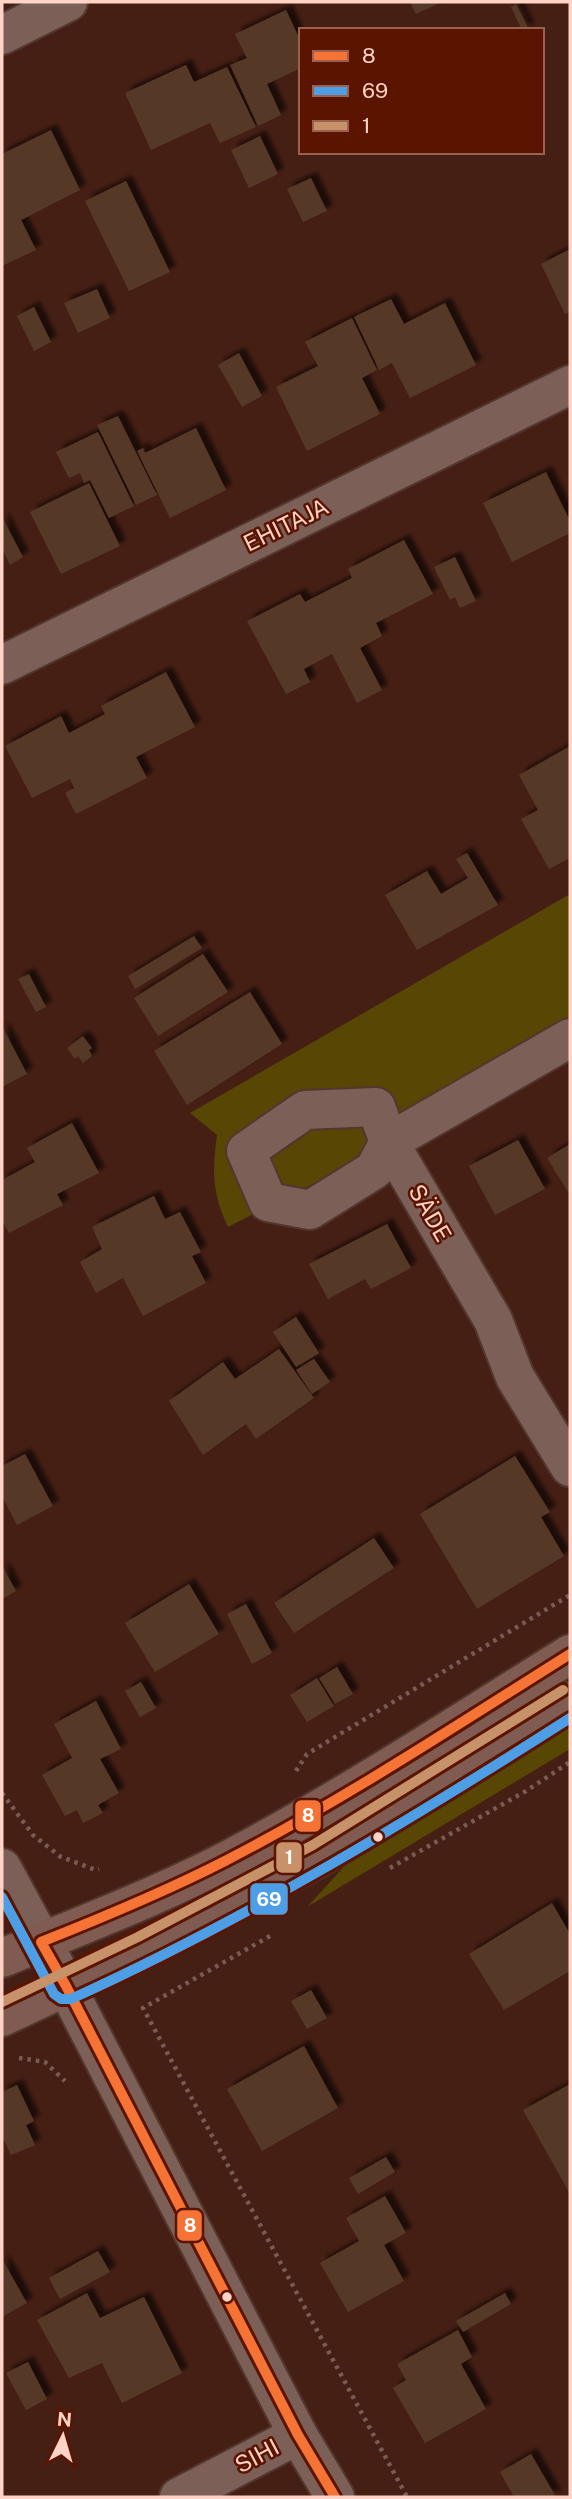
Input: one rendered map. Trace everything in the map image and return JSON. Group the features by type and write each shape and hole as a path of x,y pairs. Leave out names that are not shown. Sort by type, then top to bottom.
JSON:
{"highway":[{"path":"2,1958 143,1900 253,1847 365,1782 570,1654"},
{"path":"2,2017 145,1950 320,1857 570,1702"}],"street":[{"path":"2,35 68,2"},
{"name":"EHITAJA","path":"2,666 570,386"},
{"name":"SÄDE","path":"570,1038 388,1142 493,1320 515,1377 570,1467"},
{"path":"2,1868 66,1986 298,2435 335,2497"},
{"name":"SIHI","path":"179,2497 298,2435"}],"path":[{"path":"295,1774 307,1754 570,1595"},
{"path":"2,1793 33,1835 61,1857 96,1870 106,1868"},
{"path":"143,2008 407,2497"},
{"path":"13,2057 45,2062"}],"shaded area":[{"path":"570,894 570,1030 384,1148 228,1227 216,1192 214,1160 217,1135 190,1113"},
{"path":"570,1724 570,1749 307,1907 351,1859"}],"building":[{"path":"410,2 442,2 416,14"},
{"path":"516,4 528,28 521,28 511,7"},
{"path":"286,10 299,38 299,69 267,84 281,115 258,126 230,65 247,58 235,34"},
{"path":"186,65 194,82 227,67 256,127 220,143 210,123 151,150 125,93"},
{"path":"51,130 80,190 21,220 36,250 2,266 2,154"},
{"path":"260,136 278,174 249,188 231,150"},
{"path":"311,178 327,211 303,222 287,189"},
{"path":"126,181 170,272 129,291 85,201"},
{"path":"570,249 570,312 565,314 541,264"},
{"path":"97,289 110,318 78,333 64,303"},
{"path":"391,299 404,324 445,303 476,365 410,398 392,363 379,370 354,317"},
{"path":"34,307 51,342 34,351 17,316"},
{"path":"352,318 377,370 362,378 380,414 307,451 276,387 318,366 305,342"},
{"path":"239,353 262,396 242,407 218,365"},
{"path":"118,416 157,495 136,505 97,425"},
{"path":"196,428 226,490 170,518 137,451 143,448 145,453"},
{"path":"98,432 134,506 109,518 90,480 84,483 80,473 69,478 56,452"},
{"path":"546,472 570,521 570,533 512,562 483,503"},
{"path":"89,483 120,546 61,574 30,512"},
{"path":"2,517 23,557 10,565 2,548"},
{"path":"404,540 433,594 376,623 382,636 360,648 382,690 357,703 332,654 304,669 310,682 286,694 247,621 300,594 305,602 352,578 348,569"},
{"path":"455,557 476,601 460,608 455,597 450,600 434,567"},
{"path":"166,672 195,727 136,757 147,778 76,814 65,793 74,788 70,779 32,798 5,746 61,716 69,733 105,714 101,706"},
{"path":"570,746 570,858 549,869 521,819 538,810 519,775"},
{"path":"467,853 498,905 417,950 385,895 427,871 441,894 468,878 456,859"},
{"path":"194,936 202,948 135,989 128,976"},
{"path":"203,954 228,992 158,1036 134,998"},
{"path":"29,974 46,1007 36,1012 18,979"},
{"path":"250,992 282,1044 187,1105 154,1051"},
{"path":"2,1026 27,1074 2,1087"},
{"path":"83,1036 92,1048 89,1050 92,1056 83,1063 78,1056 75,1059 67,1048"},
{"path":"72,1123 99,1173 57,1194 63,1205 9,1233 2,1220 2,1180 35,1162 27,1148"},
{"path":"518,1140 545,1189 495,1215 469,1166"},
{"path":"570,1144 570,1195 547,1158"},
{"path":"154,1196 165,1219 180,1212 201,1252 192,1256 206,1283 143,1316 123,1278 96,1293 80,1262 102,1249 92,1227"},
{"path":"387,1224 411,1268 371,1289 365,1279 328,1299 309,1264"},
{"path":"296,1317 319,1353 296,1367 273,1332"},
{"path":"279,1349 314,1398 256,1439 246,1424 203,1455 169,1401 223,1362 235,1379"},
{"path":"314,1359 330,1382 312,1394 296,1370"},
{"path":"25,1454 53,1506 17,1525 2,1496 2,1466"},
{"path":"515,1456 550,1512 541,1517 564,1556 477,1609 420,1514"},
{"path":"374,1538 394,1568 294,1633 274,1603"},
{"path":"2,1566 16,1591 2,1599"},
{"path":"189,1584 219,1634 155,1672 125,1623"},
{"path":"246,1604 272,1653 252,1664 227,1614"},
{"path":"337,1667 353,1694 335,1704 319,1678"},
{"path":"317,1678 334,1706 307,1722 290,1695"},
{"path":"141,1682 156,1708 140,1717 125,1691"},
{"path":"96,1701 121,1749 100,1759 119,1793 98,1805 103,1813 83,1823 77,1810 65,1816 42,1775 72,1758 54,1724"},
{"path":"552,1903 570,1934 570,1971 504,2010 469,1954"},
{"path":"311,1990 327,2018 307,2029 291,2001"},
{"path":"304,2046 338,2108 262,2151 227,2089"},
{"path":"570,2084 570,2194 523,2110"},
{"path":"17,2085 34,2121 26,2125 35,2145 11,2155 2,2136 2,2092"},
{"path":"386,2157 395,2172 358,2194 349,2178"},
{"path":"385,2196 406,2233 384,2245 404,2281 348,2312 320,2263 359,2241 346,2218"},
{"path":"98,2251 110,2272 60,2299 49,2278"},
{"path":"2,2259 27,2303 2,2317"},
{"path":"87,2293 100,2318 144,2297 182,2373 122,2403 102,2363 69,2378 37,2320"},
{"path":"505,2293 511,2304 463,2332 456,2321"},
{"path":"458,2330 472,2357 461,2364 486,2409 425,2443 393,2388 406,2380 397,2364"},
{"path":"28,2362 47,2399 26,2410 6,2373"},
{"path":"531,2454 556,2497 514,2497 500,2472"}],"transit line":[{"name":"8","path":"335,2497 298,2435 41,1942 158,1893 271,1837 400,1761 570,1654"},
{"name":"1","path":"2,2002 138,1937 313,1845 563,1690"},
{"name":"69","path":"2,1897 54,1994 61,1999 71,1999 263,1903 449,1794 570,1718"}]}
